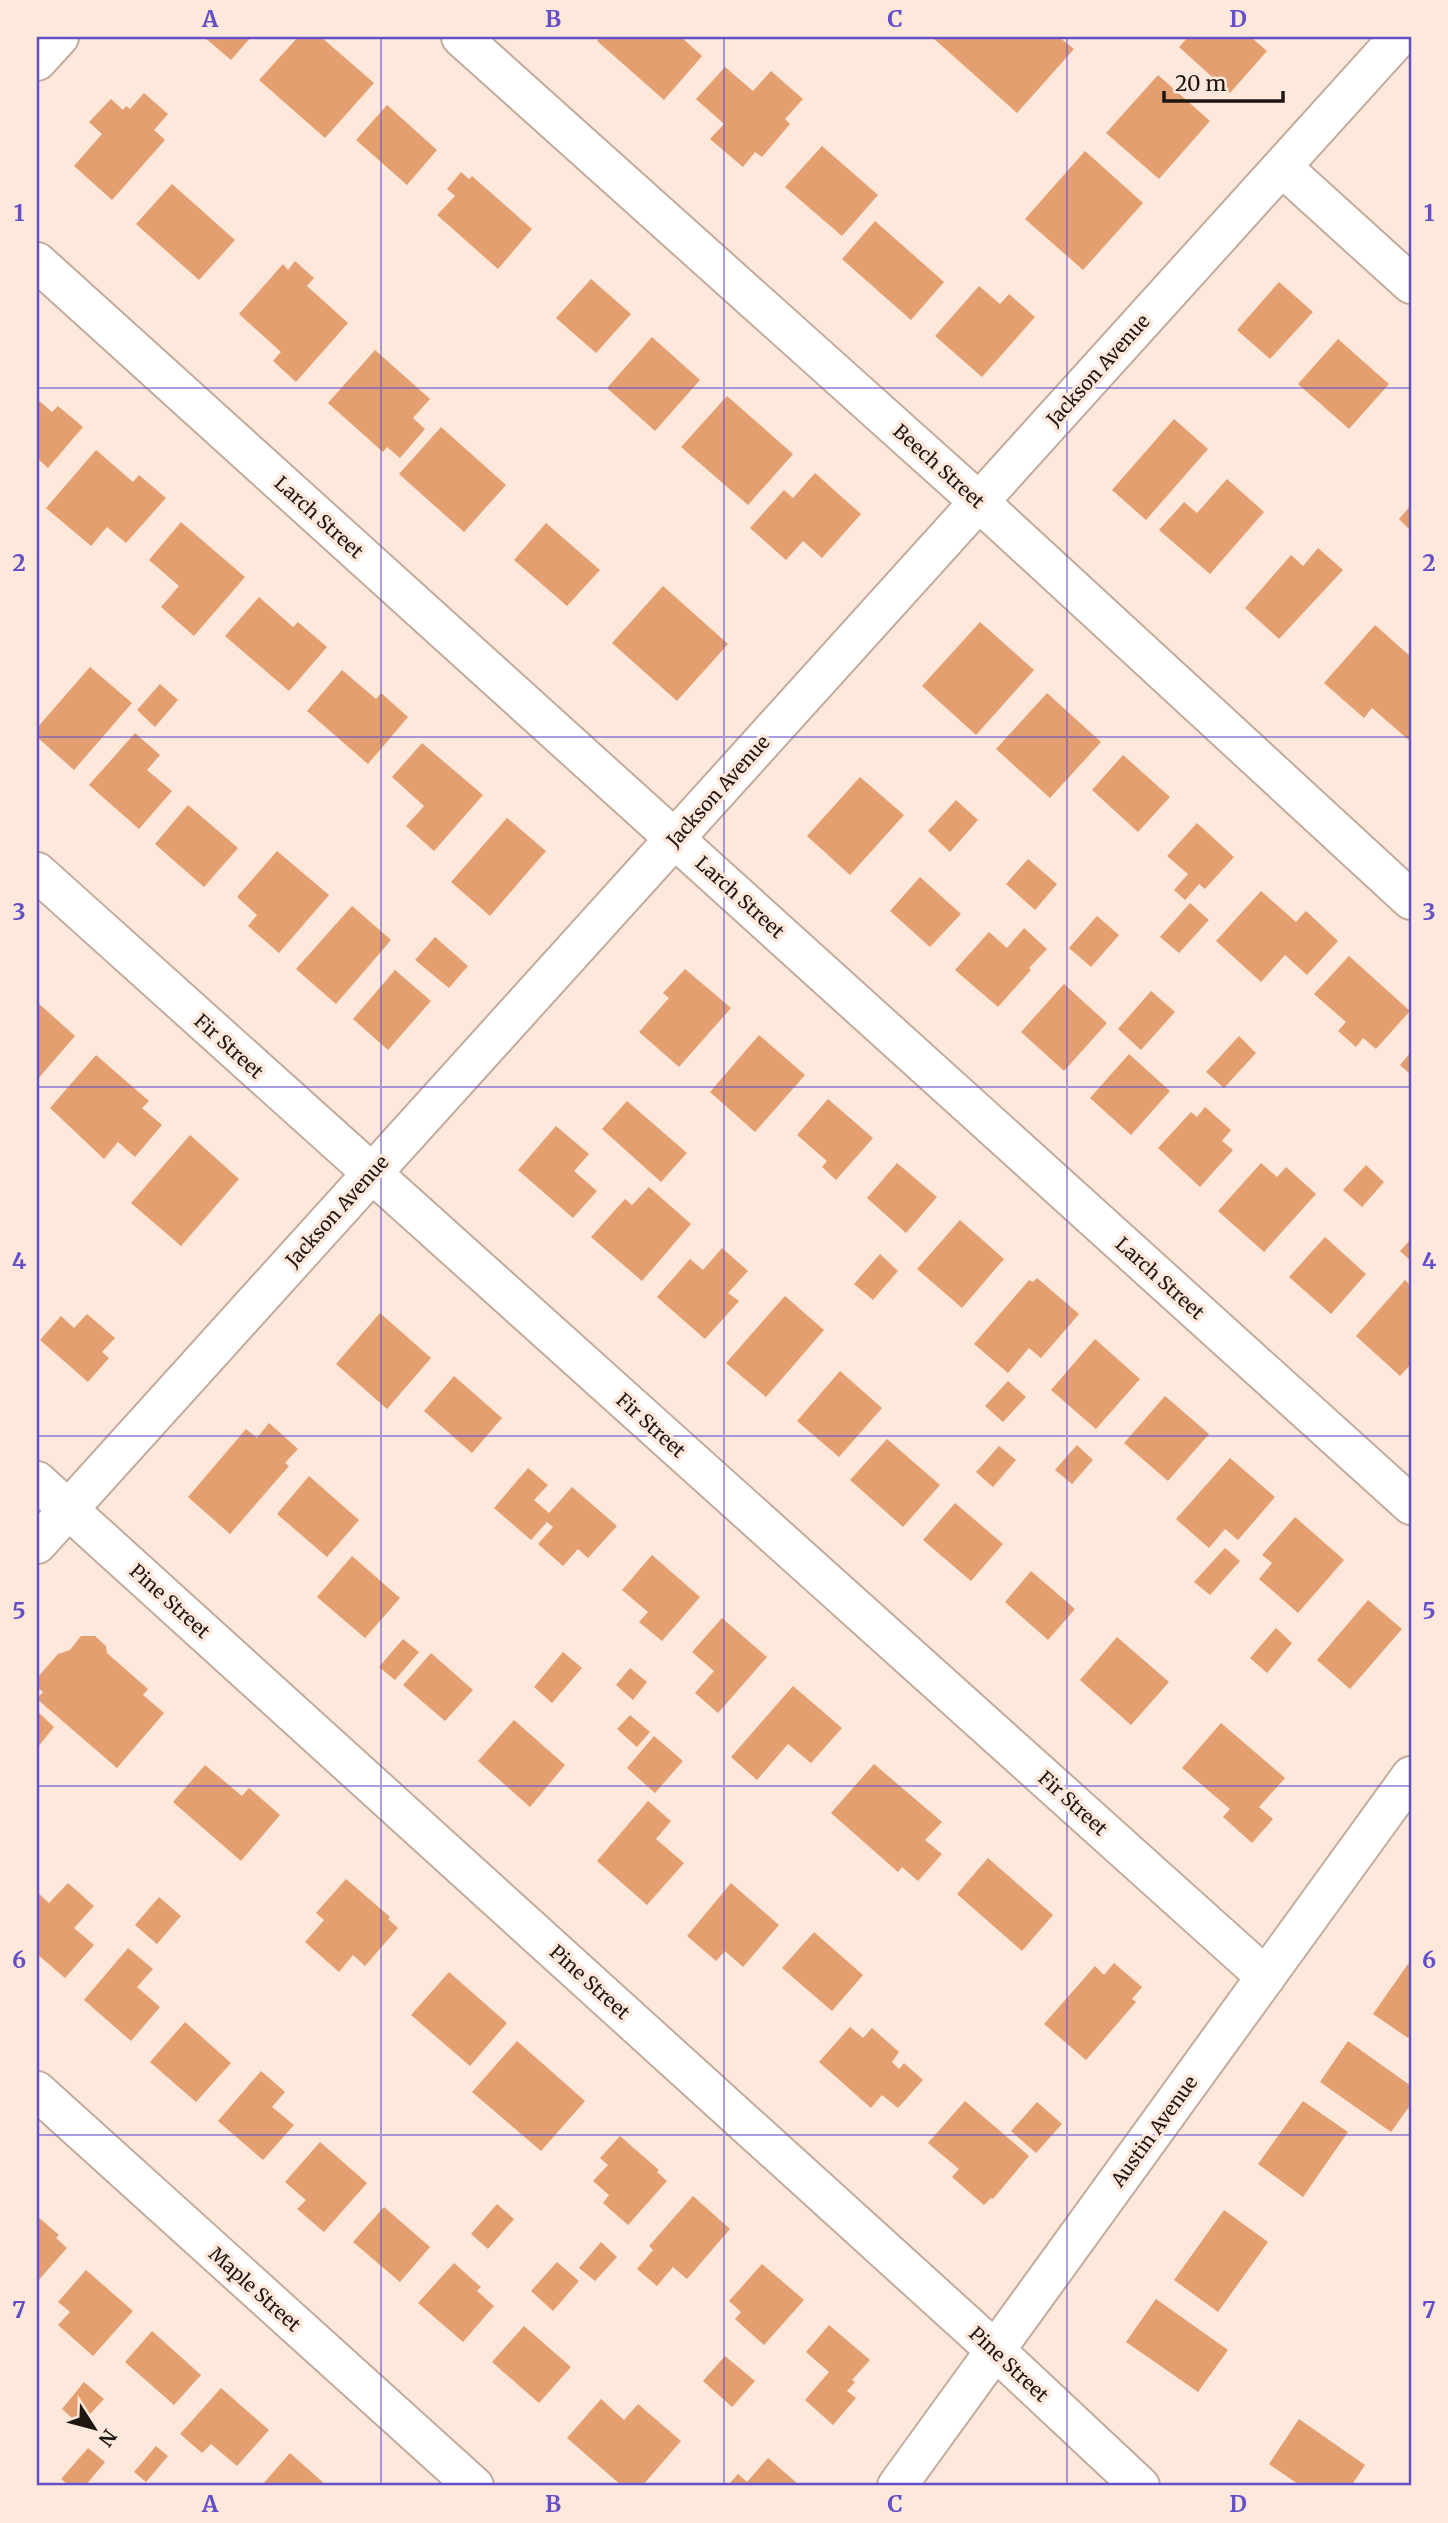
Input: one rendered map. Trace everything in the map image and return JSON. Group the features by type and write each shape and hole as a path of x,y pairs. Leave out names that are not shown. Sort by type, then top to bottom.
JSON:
{"street":[{"path":"37,61 58,37"},
{"name":"Beech Street","path":"461,37 978,501 1411,900"},
{"name":"Jackson Avenue","path":"37,1544 1399,37"},
{"path":"1282,167 1411,284"},
{"name":"Larch Street","path":"37,262 1411,1505"},
{"name":"Fir Street","path":"37,872 1266,1977"},
{"name":"Pine Street","path":"37,1481 996,2351 1140,2486"},
{"name":"Austin Avenue","path":"897,2486 1411,1776"},
{"name":"Maple Street","path":"37,2091 474,2486"}],"building":[{"path":"204,37 251,37 231,60"},
{"path":"298,37 321,37 374,83 325,138 259,80"},
{"path":"600,37 681,37 702,56 664,100 597,41"},
{"path":"932,37 1059,37 1074,49 1017,113"},
{"path":"1188,37 1254,37 1267,51 1230,93 1179,47"},
{"path":"725,67 753,91 771,71 803,99 785,119 790,124 762,157 755,152 743,167 710,139 724,124 696,99"},
{"path":"1158,75 1210,121 1159,179 1106,133"},
{"path":"144,93 168,114 154,130 165,140 112,200 74,166 102,134 89,122 111,99 123,110 126,106 130,109"},
{"path":"387,105 437,150 407,185 356,140"},
{"path":"822,146 878,195 842,236 785,187"},
{"path":"1085,151 1143,203 1083,270 1025,219"},
{"path":"461,172 469,179 472,176 532,229 498,269 437,215 455,196 447,189"},
{"path":"172,184 235,240 199,280 136,224"},
{"path":"875,221 944,282 911,320 842,259"},
{"path":"295,261 314,278 307,286 348,323 296,382 273,361 281,352 239,314 283,264 288,270"},
{"path":"591,279 631,314 596,353 556,318"},
{"path":"1279,282 1313,312 1270,359 1237,330"},
{"path":"979,286 1000,304 1009,294 1035,317 982,377 935,336"},
{"path":"652,337 700,380 655,431 607,388"},
{"path":"1338,339 1389,384 1349,429 1298,384"},
{"path":"375,350 430,399 413,418 425,429 400,458 387,447 383,452 328,403"},
{"path":"727,396 793,454 748,505 681,447"},
{"path":"37,399 52,412 58,406 83,427 48,468 37,458"},
{"path":"1174,419 1208,449 1146,520 1112,490"},
{"path":"441,427 506,485 464,532 399,474"},
{"path":"96,450 133,482 139,475 166,498 126,543 107,527 91,546 46,508"},
{"path":"815,473 861,514 822,558 803,541 786,560 750,528 784,490 793,498"},
{"path":"1227,479 1264,512 1210,574 1159,530 1184,502 1197,513"},
{"path":"1411,505 1411,531 1399,519"},
{"path":"181,522 245,577 194,636 161,607 179,586 149,560"},
{"path":"546,523 600,570 567,606 514,560"},
{"path":"1318,548 1343,570 1279,639 1245,608 1291,555 1303,566"},
{"path":"663,586 728,644 677,701 612,643"},
{"path":"259,597 293,627 298,622 327,647 289,691 225,636"},
{"path":"980,622 1034,670 976,735 922,686"},
{"path":"1375,625 1411,657 1411,742 1372,708 1364,718 1324,683"},
{"path":"90,667 132,703 74,770 37,737 37,728"},
{"path":"342,670 376,699 381,693 408,717 368,764 307,711"},
{"path":"160,684 178,700 155,727 137,710"},
{"path":"1047,693 1101,742 1050,798 996,749"},
{"path":"135,733 160,755 147,770 172,791 139,829 89,785"},
{"path":"422,743 483,795 434,851 406,826 424,806 392,777"},
{"path":"1123,755 1170,797 1138,832 1092,790"},
{"path":"860,777 904,815 850,875 807,836"},
{"path":"956,800 978,820 950,852 928,831"},
{"path":"188,805 238,848 204,887 155,844"},
{"path":"507,818 546,851 490,916 451,882"},
{"path":"1197,823 1234,857 1205,889 1199,884 1185,900 1174,890 1188,874 1167,856"},
{"path":"277,851 329,895 279,953 248,926 257,915 237,897"},
{"path":"1028,859 1057,884 1035,910 1006,884"},
{"path":"920,877 961,914 930,947 890,911"},
{"path":"1261,891 1296,922 1306,911 1338,941 1307,975 1285,955 1261,982 1216,941"},
{"path":"1190,903 1209,920 1179,953 1160,937"},
{"path":"352,906 391,940 336,1004 296,969"},
{"path":"1097,916 1119,935 1091,967 1069,948"},
{"path":"1024,928 1047,949 998,1007 955,970 989,932 1007,948"},
{"path":"435,937 468,966 449,988 415,960"},
{"path":"1349,956 1410,1011 1376,1049 1363,1038 1356,1047 1338,1031 1346,1022 1314,994"},
{"path":"685,969 731,1008 679,1067 639,1032 669,998 663,993"},
{"path":"395,970 431,1001 388,1050 353,1019"},
{"path":"1064,984 1107,1023 1064,1071 1021,1032"},
{"path":"1151,991 1175,1012 1141,1050 1118,1029"},
{"path":"37,1002 75,1036 37,1080"},
{"path":"759,1035 805,1075 755,1132 710,1092"},
{"path":"1239,1036 1256,1053 1224,1088 1206,1072"},
{"path":"1411,1052 1411,1075 1400,1065"},
{"path":"1129,1054 1170,1091 1131,1135 1090,1098"},
{"path":"96,1055 149,1101 142,1108 162,1125 135,1157 118,1142 104,1159 50,1108"},
{"path":"828,1099 873,1138 836,1180 822,1167 827,1161 797,1135"},
{"path":"627,1101 687,1153 661,1182 602,1129"},
{"path":"1205,1107 1231,1130 1222,1141 1233,1150 1200,1187 1158,1148 1191,1112 1197,1117"},
{"path":"556,1126 589,1154 574,1171 597,1191 573,1218 518,1170"},
{"path":"190,1135 239,1179 181,1246 131,1203"},
{"path":"897,1163 937,1197 906,1233 867,1198"},
{"path":"1261,1163 1277,1177 1286,1167 1316,1194 1264,1252 1218,1211"},
{"path":"1366,1165 1384,1182 1362,1207 1343,1190"},
{"path":"649,1187 691,1224 642,1281 591,1237 625,1199 632,1205"},
{"path":"960,1220 1004,1259 962,1308 917,1269"},
{"path":"1325,1237 1366,1274 1331,1314 1289,1277"},
{"path":"1411,1239 1411,1261 1400,1251"},
{"path":"722,1248 748,1271 728,1293 739,1301 705,1339 657,1297 690,1259 703,1270"},
{"path":"880,1254 898,1271 873,1300 854,1284"},
{"path":"1037,1278 1079,1314 1041,1358 1029,1348 1008,1373 974,1344 1029,1280 1033,1282"},
{"path":"1405,1280 1411,1286 1411,1364 1400,1376 1356,1336"},
{"path":"785,1296 824,1330 766,1397 726,1363"},
{"path":"380,1313 431,1358 387,1409 336,1364"},
{"path":"87,1314 115,1338 102,1352 109,1358 88,1382 40,1340 61,1316 74,1328"},
{"path":"1095,1339 1140,1379 1096,1429 1051,1390"},
{"path":"840,1371 882,1408 839,1457 797,1421"},
{"path":"454,1376 502,1418 472,1453 424,1411"},
{"path":"1008,1381 1026,1397 1003,1422 985,1406"},
{"path":"1165,1396 1209,1434 1168,1481 1124,1443"},
{"path":"269,1423 298,1449 285,1463 289,1466 230,1534 188,1497 246,1429 257,1438"},
{"path":"887,1439 940,1485 903,1527 850,1480"},
{"path":"1077,1445 1093,1460 1072,1484 1055,1470"},
{"path":"999,1446 1016,1460 993,1487 976,1472"},
{"path":"1230,1458 1275,1497 1238,1540 1225,1529 1209,1548 1176,1519"},
{"path":"528,1468 548,1485 534,1500 549,1513 572,1487 617,1526 588,1558 578,1549 563,1566 538,1544 553,1527 547,1522 531,1540 494,1508"},
{"path":"309,1476 359,1520 327,1557 277,1514"},
{"path":"955,1503 1003,1544 971,1581 923,1540"},
{"path":"1295,1517 1344,1560 1298,1613 1259,1579 1272,1563 1262,1555"},
{"path":"1225,1548 1240,1561 1210,1595 1194,1582"},
{"path":"652,1555 700,1597 662,1641 639,1622 648,1612 622,1590"},
{"path":"352,1556 400,1598 365,1638 317,1597"},
{"path":"1031,1571 1075,1609 1048,1640 1005,1602"},
{"path":"1368,1600 1402,1629 1350,1689 1317,1660"},
{"path":"722,1618 767,1657 718,1713 695,1693 714,1671 692,1652"},
{"path":"1276,1628 1292,1643 1267,1673 1250,1658"},
{"path":"81,1636 95,1636 106,1646 107,1653 148,1689 143,1695 164,1713 117,1768 37,1699 43,1692 37,1687 37,1678 58,1654 70,1650"},
{"path":"1117,1637 1169,1682 1131,1725 1080,1680"},
{"path":"403,1639 419,1652 395,1680 379,1667"},
{"path":"563,1652 582,1668 552,1703 534,1687"},
{"path":"431,1653 473,1690 445,1721 403,1685"},
{"path":"630,1668 647,1682 633,1700 616,1685"},
{"path":"793,1686 842,1728 811,1763 788,1744 757,1780 731,1757"},
{"path":"37,1711 54,1727 37,1748"},
{"path":"630,1715 650,1732 637,1747 617,1729"},
{"path":"514,1720 565,1765 530,1807 478,1761"},
{"path":"1221,1723 1285,1778 1259,1807 1273,1819 1252,1843 1223,1817 1230,1809 1182,1768"},
{"path":"654,1736 683,1761 655,1793 627,1768"},
{"path":"874,1764 942,1822 925,1840 942,1854 918,1881 902,1867 898,1872 831,1813"},
{"path":"205,1765 242,1796 249,1788 280,1815 241,1861 173,1802"},
{"path":"648,1801 671,1821 656,1839 684,1863 647,1905 597,1861"},
{"path":"988,1858 1053,1915 1022,1951 957,1894"},
{"path":"346,1879 390,1917 388,1919 398,1928 365,1966 353,1955 339,1972 305,1942 324,1920 316,1913"},
{"path":"68,1883 94,1906 74,1928 94,1945 65,1978 37,1954 37,1892 49,1903"},
{"path":"731,1883 779,1925 743,1967 725,1951 716,1961 687,1936"},
{"path":"159,1897 181,1916 157,1944 135,1925"},
{"path":"814,1932 863,1975 832,2011 782,1968"},
{"path":"128,1948 153,1969 137,1987 160,2007 131,2041 84,2000"},
{"path":"1114,1963 1142,1987 1132,1999 1136,2002 1086,2060 1044,2024 1095,1966 1104,1975"},
{"path":"1408,1964 1411,1966 1411,2033 1408,2038 1373,2014"},
{"path":"449,1972 507,2023 470,2066 411,2015"},
{"path":"185,2022 231,2063 196,2102 150,2062"},
{"path":"850,2027 863,2038 872,2028 899,2052 892,2062 899,2069 904,2063 923,2080 898,2108 882,2095 871,2108 819,2062"},
{"path":"517,2041 585,2101 541,2151 472,2092"},
{"path":"1348,2041 1411,2086 1411,2104 1391,2132 1320,2082"},
{"path":"261,2071 285,2092 272,2107 294,2125 263,2160 218,2121"},
{"path":"965,2101 1029,2156 993,2199 984,2205 952,2177 959,2169 928,2143"},
{"path":"1303,2101 1348,2132 1303,2197 1258,2164"},
{"path":"1037,2102 1062,2124 1036,2153 1011,2131"},
{"path":"620,2136 659,2170 657,2172 667,2181 628,2225 603,2203 609,2195 593,2181 608,2165 600,2158"},
{"path":"320,2142 367,2183 324,2232 297,2209 306,2200 285,2182"},
{"path":"693,2196 730,2229 687,2279 673,2267 657,2286 637,2269 653,2250 649,2246"},
{"path":"497,2204 514,2219 488,2249 471,2234"},
{"path":"384,2207 430,2247 400,2282 353,2242"},
{"path":"1224,2210 1268,2242 1218,2312 1174,2280"},
{"path":"37,2216 59,2235 56,2238 67,2248 37,2282"},
{"path":"601,2242 617,2257 595,2281 579,2268"},
{"path":"557,2262 579,2281 553,2311 531,2291"},
{"path":"454,2263 481,2287 477,2291 494,2306 463,2342 418,2303"},
{"path":"762,2264 804,2300 764,2345 735,2319 741,2312 729,2301"},
{"path":"86,2270 133,2311 93,2356 58,2325 70,2312 58,2302"},
{"path":"1156,2299 1228,2350 1198,2392 1126,2342"},
{"path":"829,2325 870,2360 852,2380 855,2382 847,2391 856,2398 833,2425 805,2400 829,2372 806,2352"},
{"path":"524,2326 571,2367 539,2403 492,2362"},
{"path":"152,2331 201,2375 174,2405 125,2362"},
{"path":"725,2356 755,2381 732,2407 703,2381"},
{"path":"84,2382 104,2399 80,2425 62,2409"},
{"path":"221,2388 269,2430 237,2466 211,2444 202,2453 180,2434"},
{"path":"601,2399 624,2420 638,2404 681,2441 642,2486 622,2486 567,2438"},
{"path":"1299,2419 1365,2465 1351,2486 1301,2486 1269,2464"},
{"path":"156,2446 168,2456 146,2482 134,2472"},
{"path":"88,2448 105,2462 85,2486 70,2486 61,2479"},
{"path":"290,2453 327,2486 262,2485"},
{"path":"768,2458 798,2484 797,2486 727,2486 738,2474 747,2482"}]}
